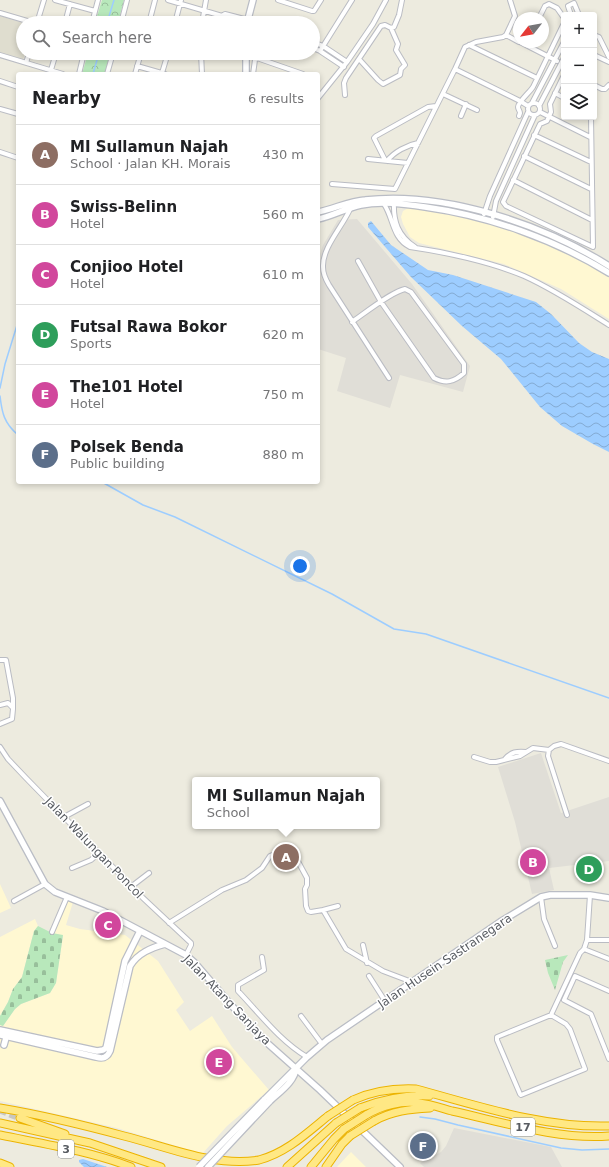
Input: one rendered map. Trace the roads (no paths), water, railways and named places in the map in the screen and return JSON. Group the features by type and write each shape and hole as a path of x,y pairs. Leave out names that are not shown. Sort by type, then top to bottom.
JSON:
{"highway":[{"path":"0,1108 29,1113 125,1136 211,1162 240,1163 272,1156 291,1145 328,1116 353,1100 371,1093 397,1089 416,1089 441,1096"},
{"path":"287,1167 336,1123 360,1108 374,1102 398,1096 441,1096"},
{"name":"17","path":"441,1096 546,1122 575,1126 609,1126"},
{"path":"311,1167 344,1129 366,1115 382,1108 403,1104 418,1103 438,1107"},
{"path":"326,1167 342,1144 350,1136 384,1115 407,1109 438,1107"},
{"name":"17","path":"438,1107 544,1131 576,1135 609,1136"},
{"path":"20,1118 90,1143"},
{"name":"3","path":"0,1123 90,1143 161,1167"},
{"name":"3","path":"0,1135 109,1158 131,1167"},
{"path":"0,1163 10,1167"}],"main road":[{"path":"249,16 253,0"},
{"path":"246,60 246,72"},
{"path":"320,212 351,206 384,204 403,198 451,204 494,214 553,237 587,252 609,266"},
{"path":"320,218 365,200 394,201 442,210 492,221 557,246 584,258 609,273"},
{"path":"0,801 45,884"},
{"name":"Jalan Atang Sanjaya","path":"45,884 55,892 103,911 186,955 195,962 239,1014 286,1061 296,1068"},
{"name":"Jalan Husein Sastranegara","path":"208,1167 288,1076 322,1044 500,922 541,897 550,895 590,895 609,898"},
{"path":"4,1034 97,1051 106,1048 125,961 140,931"},
{"path":"0,1030 4,1034 96,1057 107,1057 110,1051 130,966 144,952 165,944"},
{"path":"4,1034 4,1045"},
{"path":"286,1061 296,1063 305,1059"},
{"path":"305,1059 303,1069 307,1079"},
{"path":"286,1061 289,1069 288,1076"},
{"path":"296,1068 400,1167"},
{"name":"Jalan Husein Sastranegara","path":"199,1167 267,1101 291,1080 296,1074 296,1068"}],"street":[{"path":"38,16 44,0"},
{"path":"55,0 94,11"},
{"path":"93,16 98,0"},
{"path":"123,16 127,0"},
{"path":"151,16 155,0"},
{"path":"168,0 181,2 203,11 222,16"},
{"path":"203,16 206,0"},
{"path":"278,0 312,12 321,0"},
{"path":"344,67 320,51 352,0"},
{"path":"320,96 344,67 373,24 386,0"},
{"path":"391,28 394,27 399,15 402,0"},
{"path":"332,184 395,189 465,47 476,42 503,38 506,35 515,16 510,0"},
{"path":"177,16 181,2"},
{"path":"570,12 568,6 574,3 578,12"},
{"path":"67,16 70,4"},
{"path":"542,12 545,6 549,4 557,8 561,14"},
{"path":"0,12 16,17"},
{"path":"345,95 344,83 346,78 381,26 386,25 391,28 398,44 396,50 405,64 401,69 400,75 383,84 359,59"},
{"path":"519,116 520,113 518,106 520,101 530,90 537,78 561,29"},
{"path":"506,35 513,39"},
{"path":"597,36 599,37 609,57"},
{"path":"320,45 347,62"},
{"path":"469,45 537,78"},
{"path":"534,48 561,63 539,106 540,112"},
{"path":"528,106 532,103 561,48"},
{"path":"0,55 16,60"},
{"path":"597,56 609,62"},
{"path":"16,60 58,72"},
{"path":"51,70 54,60"},
{"path":"79,72 82,60"},
{"path":"108,72 111,60"},
{"path":"136,72 138,60"},
{"path":"164,72 167,60"},
{"path":"201,60 202,72"},
{"path":"253,72 255,60"},
{"path":"264,60 297,72"},
{"path":"137,66 157,72"},
{"path":"455,69 528,106"},
{"path":"0,81 16,86"},
{"path":"561,81 550,104 551,112 547,121 540,124 503,201 504,205 592,247 591,120"},
{"path":"597,86 605,89 609,85"},
{"path":"555,93 561,96"},
{"path":"443,94 477,110"},
{"path":"532,103 536,103 539,106"},
{"path":"461,116 466,104"},
{"path":"386,160 374,138 428,107 436,106"},
{"path":"483,219 490,196 528,112 528,106"},
{"path":"0,109 16,113"},
{"path":"528,112 531,115 535,115"},
{"path":"540,112 590,137"},
{"path":"492,221 496,200 535,115 540,112"},
{"path":"534,135 591,162"},
{"path":"386,160 412,144 418,143"},
{"path":"0,152 16,157"},
{"path":"524,156 591,189"},
{"path":"368,159 408,163"},
{"path":"513,180 592,220"},
{"path":"394,201 394,217 398,230 402,237 417,248"},
{"path":"384,204 388,210 394,229 399,239 404,244 410,247 477,260 524,276 574,303 609,325"},
{"path":"351,206 329,246 323,267 325,277 328,285 389,378"},
{"path":"352,322 382,302 401,290 405,289 411,292 464,364 464,373 457,379 449,382 441,382 434,378 382,302 358,261"},
{"path":"0,660 6,660 13,698 13,718 0,724"},
{"path":"0,705 8,703 12,707"},
{"path":"567,815 548,756 549,750 554,746 561,744 609,760"},
{"name":"Jalan Walungan Poncol","path":"0,747 8,759 64,817 169,923 191,943 186,955"},
{"path":"474,756 490,762 496,762 505,759 509,754 518,751 526,752 533,748 549,750"},
{"path":"64,817 88,804"},
{"path":"169,923 222,890 246,880 262,868 270,856 285,850 290,851 308,878 305,889 307,910 311,912 338,906"},
{"path":"72,868 98,855"},
{"path":"132,886 150,873"},
{"path":"14,901 45,884"},
{"path":"550,1015 566,1024 570,1029 585,1069 522,1095 520,1094 497,1038 550,1015 580,953 584,949 590,895"},
{"path":"52,932 67,896"},
{"path":"541,897 544,918 555,946"},
{"path":"323,910 344,948 367,963 412,983"},
{"path":"586,940 609,940"},
{"path":"363,945 367,963"},
{"path":"584,949 609,959"},
{"path":"262,957 264,970 238,985 238,991 305,1059"},
{"path":"369,976 385,1002"},
{"path":"609,991 574,976 564,997 564,1000 591,1014 609,1059"},
{"path":"301,1016 322,1044"}],"water":[{"path":"371,221 391,245 428,270 453,275 536,302 551,314 579,343 592,352 609,359 609,452 562,426 540,407 501,359 462,326 411,277 368,227 368,223"},
{"path":"83,1159 107,1167 84,1167 79,1162 79,1160"}],"waterway":[{"path":"109,16 114,0"},
{"path":"94,72 97,60"},
{"path":"0,388 5,364 16,328"},
{"path":"0,396 4,417 16,433"},
{"path":"106,484 143,505 175,517 332,594 394,629 426,634 609,698"},
{"path":"420,1117 435,1119 561,1148 582,1150 609,1149"}],"tunnel":[{"path":"0,1110 20,1118"}],"place":[{"name":"MI Sullamun Najah","path":"286,857"},
{"name":"Swiss-Belinn","path":"533,862"},
{"name":"Futsal Rawa Bokor","path":"589,869"},
{"name":"Conjioo Hotel","path":"108,925"},
{"name":"The101 Hotel","path":"219,1062"},
{"name":"Polsek Benda","path":"423,1146"}]}
